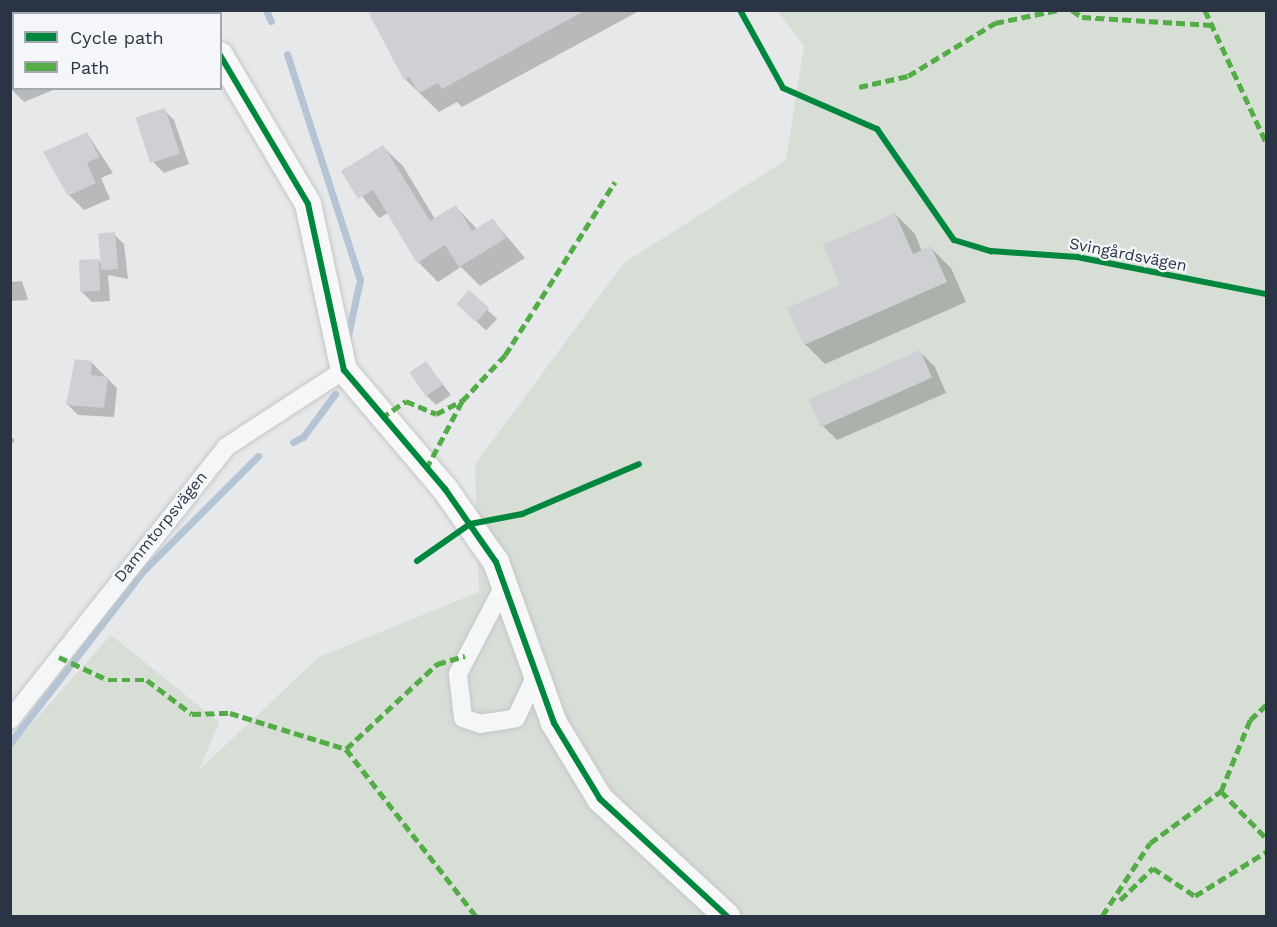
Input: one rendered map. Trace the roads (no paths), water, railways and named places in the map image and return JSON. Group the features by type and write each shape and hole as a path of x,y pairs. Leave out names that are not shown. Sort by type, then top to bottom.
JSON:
{"street":[{"path":"222,58 308,204 344,369 445,489 506,582 554,723 600,799 727,916"},
{"name":"Dammtorpsvägen","path":"10,720 226,447 344,369"},
{"path":"506,582 458,674 462,718 480,724 516,718 537,672"}],"waterway":[{"path":"266,10 271,21"},
{"path":"287,54 360,280 347,339"},
{"path":"293,442 303,437 335,394"},
{"path":"10,743 142,572 258,456"}]}
